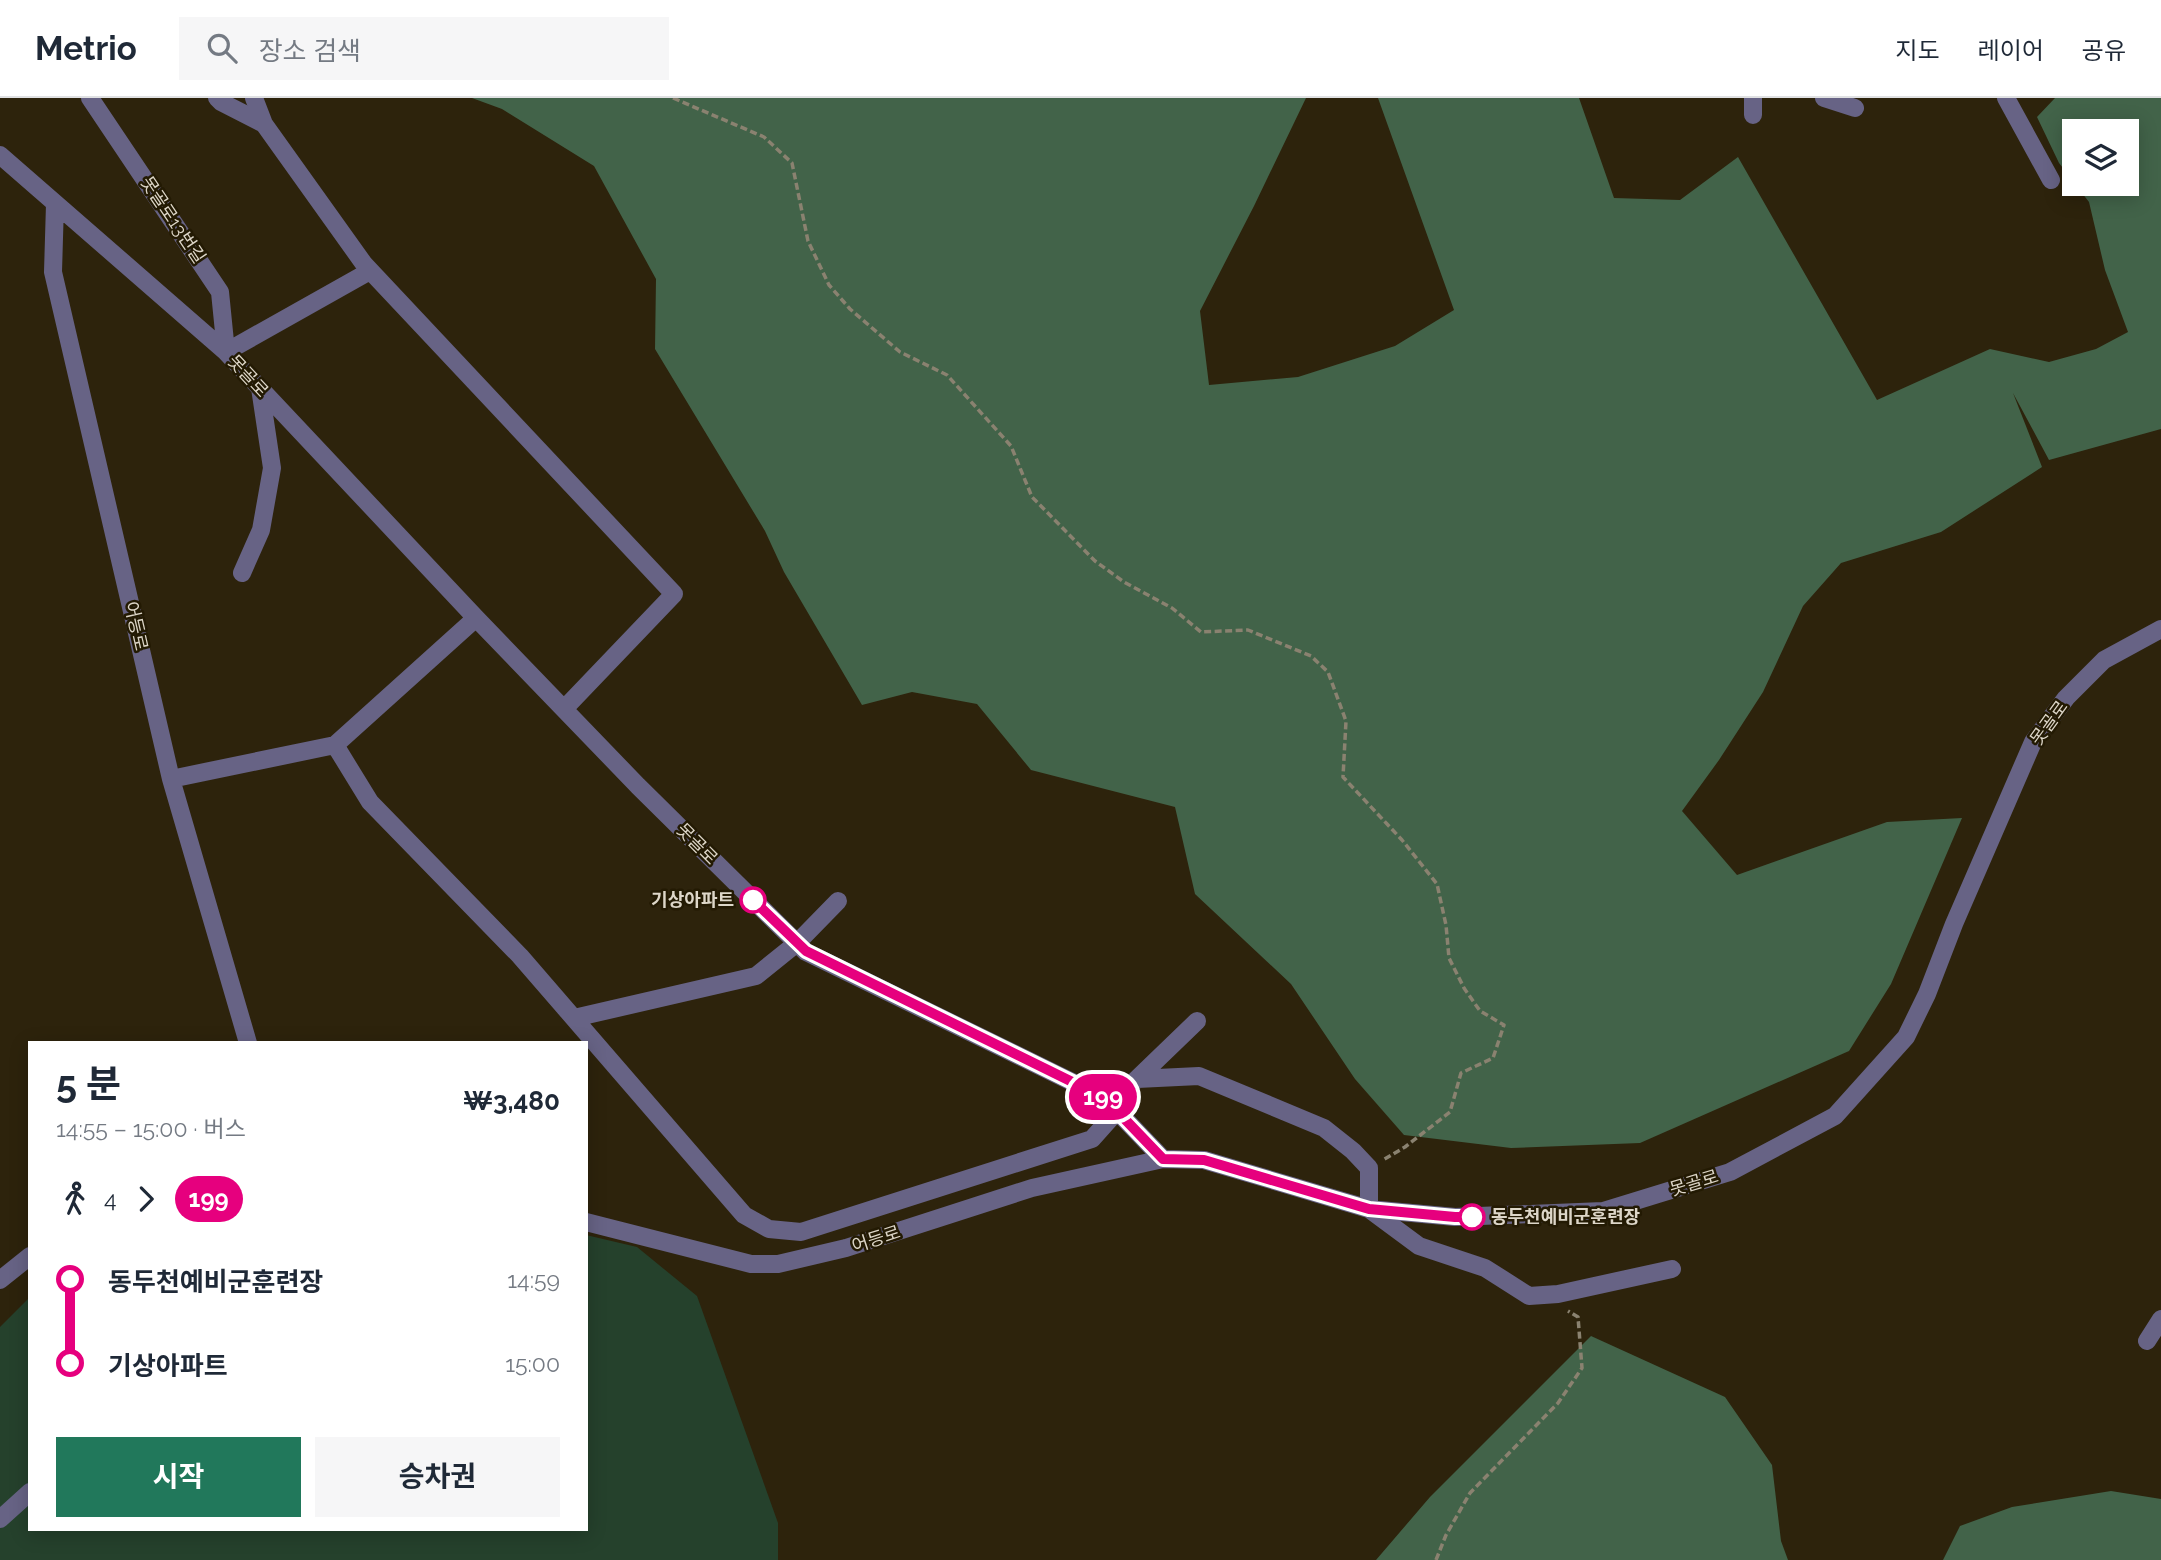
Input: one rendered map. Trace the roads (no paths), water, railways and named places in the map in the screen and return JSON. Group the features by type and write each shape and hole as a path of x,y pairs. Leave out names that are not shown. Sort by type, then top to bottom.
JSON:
{"street":[{"name":"못골로13번길","path":"90,98 220,292 226,352"},
{"path":"217,98 264,124"},
{"path":"254,98 264,124 370,271 674,594 564,709"},
{"path":"1824,98 1855,108"},
{"path":"2006,98 2051,180"},
{"name":"못골로","path":"0,155 226,352 638,786 806,951 1115,1107 1163,1159 1204,1160 1369,1209 1455,1217 1603,1212 1730,1172 1835,1116 1906,1037 2032,742 2066,698 2104,660 2161,629"},
{"name":"어등로","path":"55,204 52,272 171,779 247,1041"},
{"path":"226,352 370,271"},
{"path":"242,573 261,530 272,468 260,388"},
{"path":"171,779 335,745 476,618"},
{"path":"335,745 370,802 520,956 744,1215 769,1229 801,1232 1092,1139 1137,1079 1197,1021"},
{"path":"574,1018 756,976 797,943 838,901"},
{"path":"1137,1079 1199,1076 1324,1128 1369,1168 1369,1209 1419,1246 1485,1268 1529,1296 1558,1294 1672,1269"},
{"name":"어등로","path":"588,1223 751,1264 778,1264 846,1248 1032,1188 1163,1159"},
{"path":"0,1280 28,1258"},
{"path":"2147,1341 2161,1319"},
{"path":"0,1519 28,1494"}],"place":[{"name":"기상아파트","path":"753,900"},
{"name":"동두천예비군훈련장","path":"1472,1217"}]}
